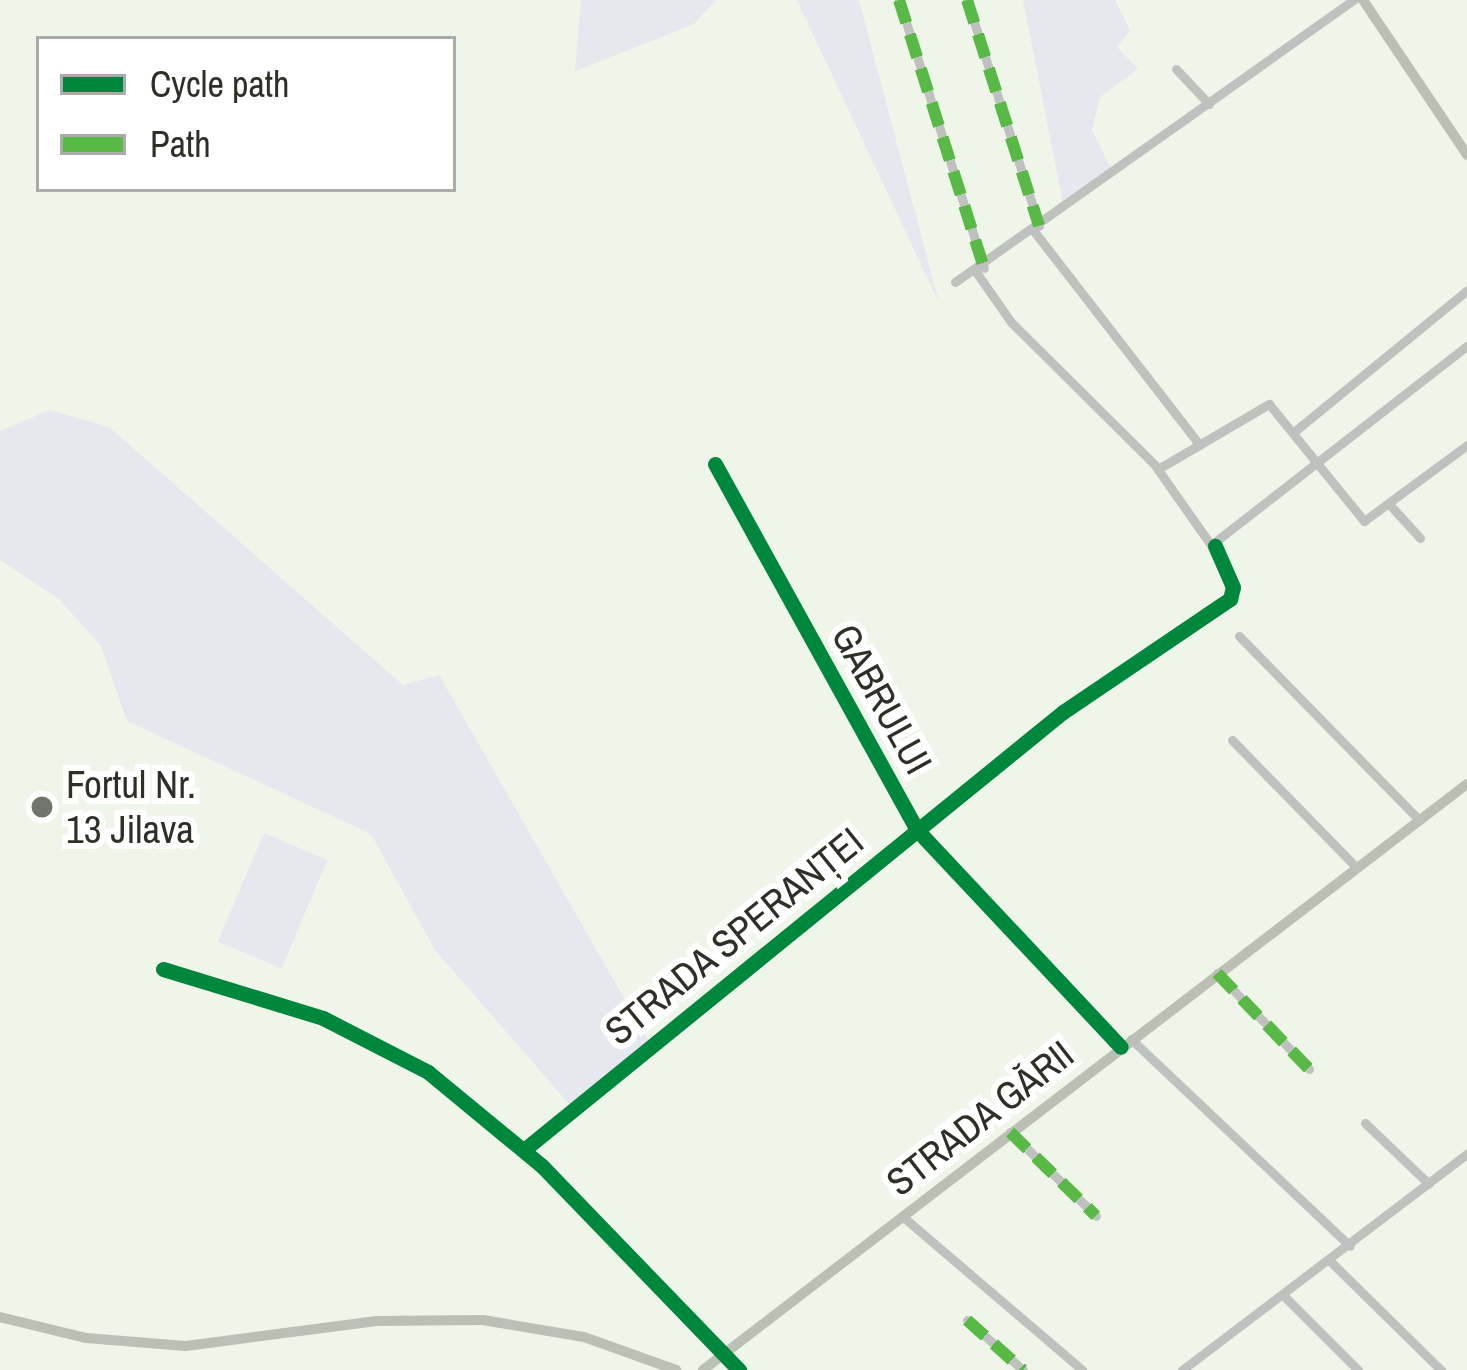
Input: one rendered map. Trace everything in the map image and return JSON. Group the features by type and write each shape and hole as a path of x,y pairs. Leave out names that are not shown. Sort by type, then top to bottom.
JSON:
{"main road":[{"path":"1363,0 1467,154"},
{"name":"STRADA GĂRII","path":"703,1370 1467,784"},
{"path":"0,1317 86,1338 186,1346 376,1321 483,1320 601,1342 676,1370"}],"street":[{"path":"898,0 980,270 1011,322 1158,469 1212,545 1467,346"},
{"path":"967,0 1036,228 1200,445"},
{"path":"955,281 980,270 1354,0"},
{"path":"1176,69 1209,104"},
{"path":"1295,431 1467,290"},
{"path":"1158,469 1269,404 1361,520 1467,445"},
{"name":"GABRULUI","path":"715,464 918,831 1126,1043 1350,1246"},
{"path":"1389,504 1420,538"},
{"name":"STRADA SPERANȚEI","path":"525,1149 1063,712 1229,599 1233,587 1212,545"},
{"path":"1239,635 1419,820"},
{"path":"1232,740 1356,868"},
{"path":"163,969 360,1034 428,1072 525,1149 739,1370"},
{"path":"1216,973 1309,1069"},
{"path":"1365,1123 1429,1184"},
{"path":"1010,1132 1096,1216"},
{"path":"1182,1370 1467,1154"},
{"path":"902,1216 1082,1370"},
{"path":"1330,1261 1442,1370"},
{"path":"1283,1295 1358,1370"},
{"path":"968,1320 1023,1370"}],"shaded area":[{"path":"581,0 716,0 694,24 575,71"},
{"path":"797,0 859,0 939,303"},
{"path":"1023,0 1115,0 1130,30 1117,47 1138,69 1100,97 1092,130 1112,171 1063,203"},
{"path":"50,410 109,427 403,685 439,675 652,1047 576,1112 435,950 371,834 127,721 101,646 59,599 0,560 0,431"},
{"path":"264,833 328,860 281,969 218,942"}],"marked path":[{"path":"899,0 984,268"},
{"path":"967,0 1039,226"},
{"path":"1217,973 1309,1069"},
{"path":"1010,1132 1096,1216"},
{"path":"967,1320 1023,1370"}],"cycle path":[{"path":"715,464 918,831 1121,1047"},
{"path":"525,1149 1063,712 1230,599 1233,587 1215,546"},
{"path":"163,969 323,1018 428,1072 542,1166 739,1370"}],"place":[{"name":"Fortul Nr. 13 Jilava","path":"42,807"}]}
